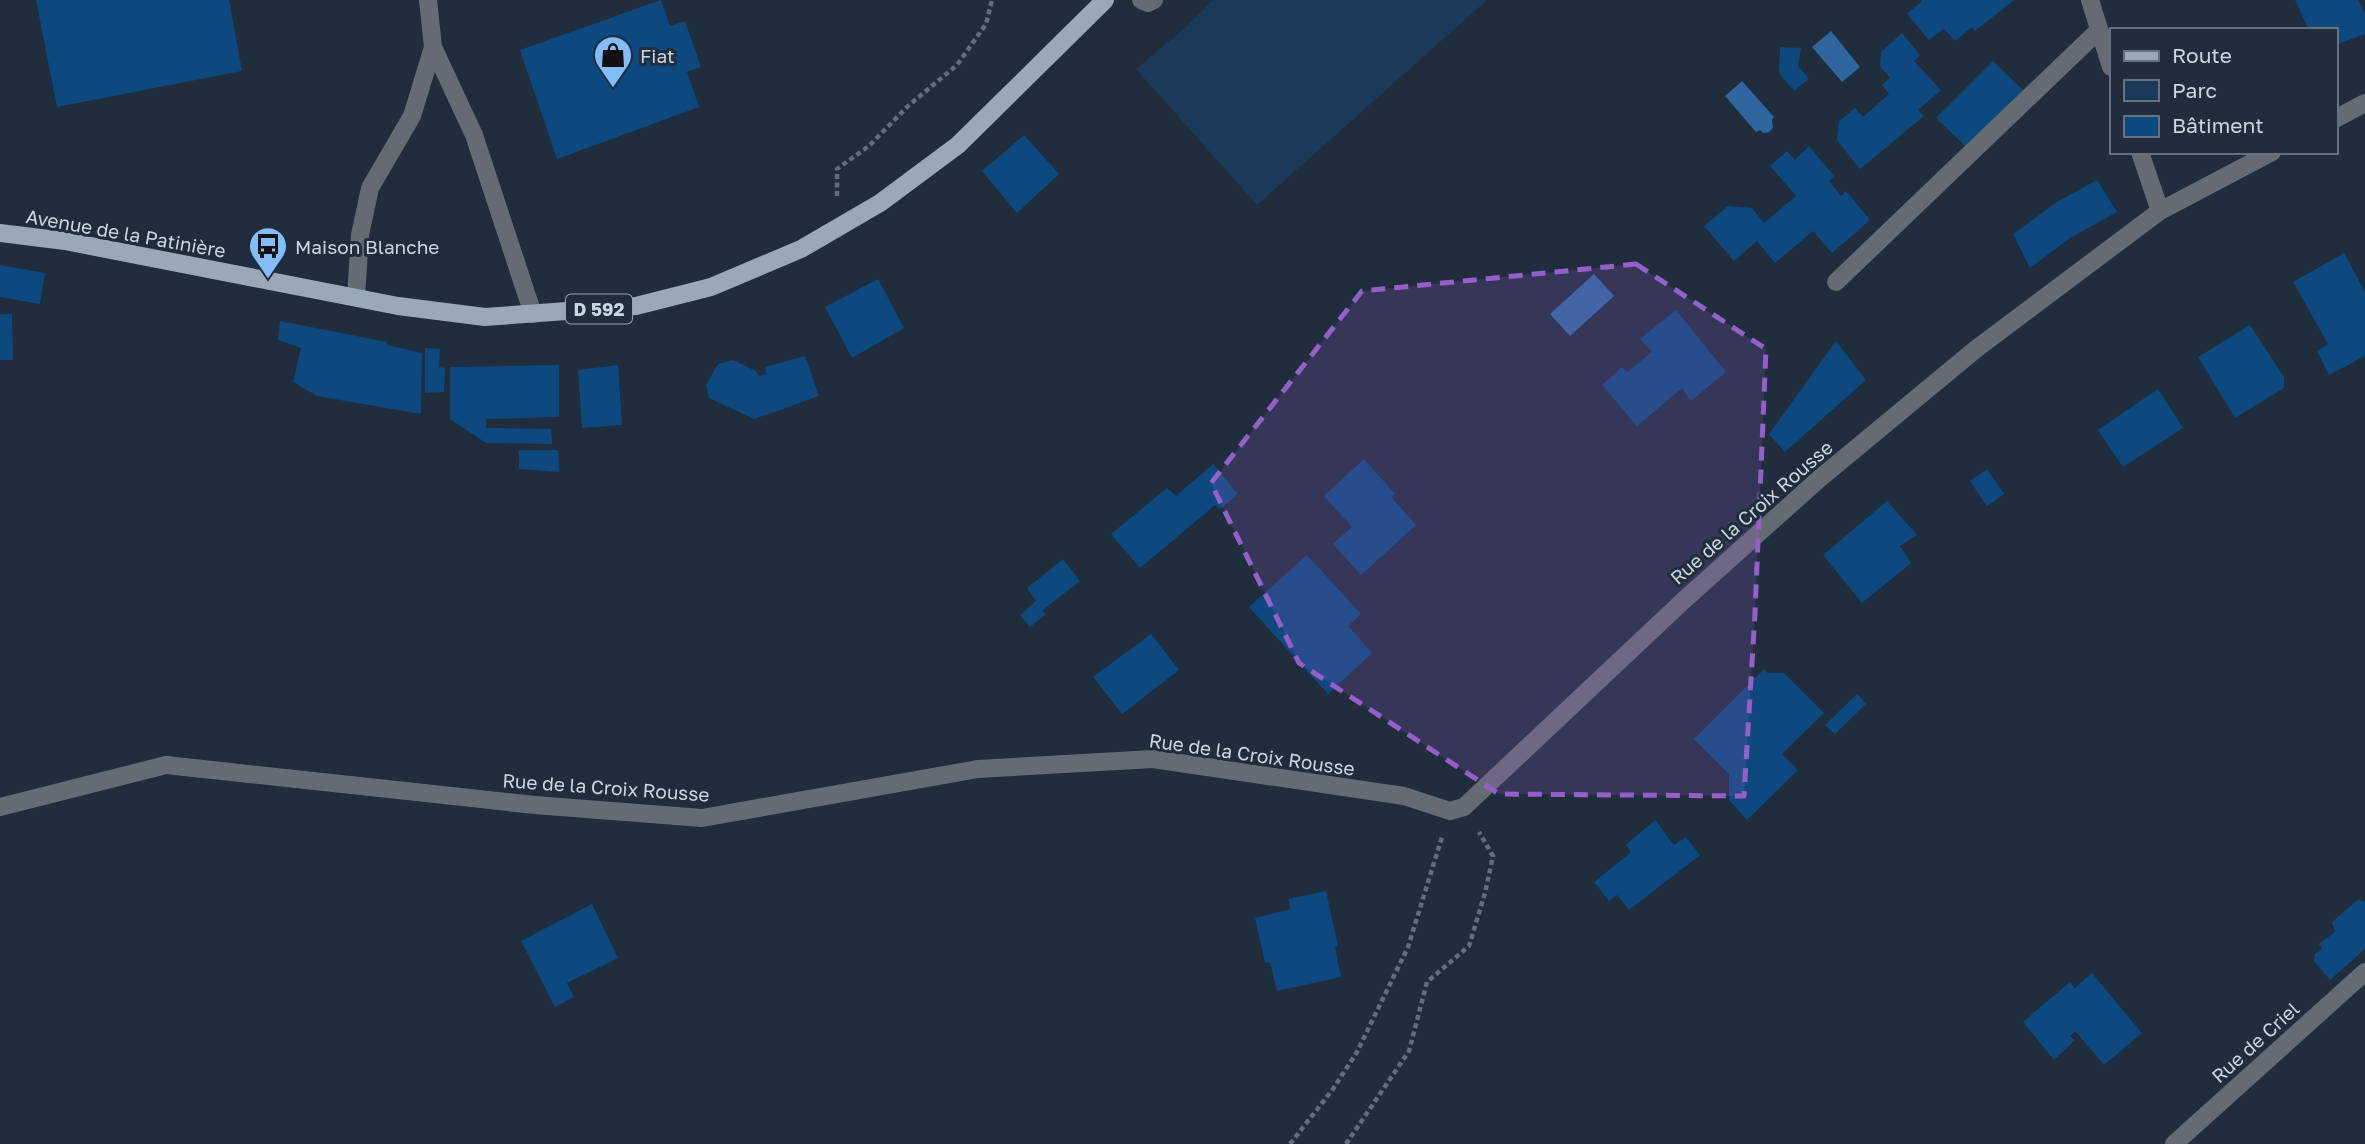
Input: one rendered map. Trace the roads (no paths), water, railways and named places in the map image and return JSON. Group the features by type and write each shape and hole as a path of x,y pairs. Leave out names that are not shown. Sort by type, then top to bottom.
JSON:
{"main road":[{"name":"Avenue de la Patinière","path":"0,233 65,241 398,306 485,317 636,306 711,287 801,249 880,203 958,145 1105,0"}],"street":[{"path":"428,0 433,47 474,135 533,314"},
{"path":"1141,0 1154,0"},
{"path":"2090,0 2110,64"},
{"path":"1836,282 2099,30"},
{"path":"356,298 360,235 370,188 412,116 433,47"},
{"path":"2337,118 2365,103"},
{"path":"2141,154 2160,211"},
{"name":"Rue de la Croix Rousse","path":"0,807 166,765 535,805 702,818 978,769 1153,758 1404,796 1457,809 1682,601 1819,479 1976,349 2160,211 2268,154"},
{"name":"Rue de Criel","path":"2174,1144 2365,972"}],"place":[{"name":"Fiat","path":"613,89"},
{"name":"Maison Blanche","path":"268,280"}]}
